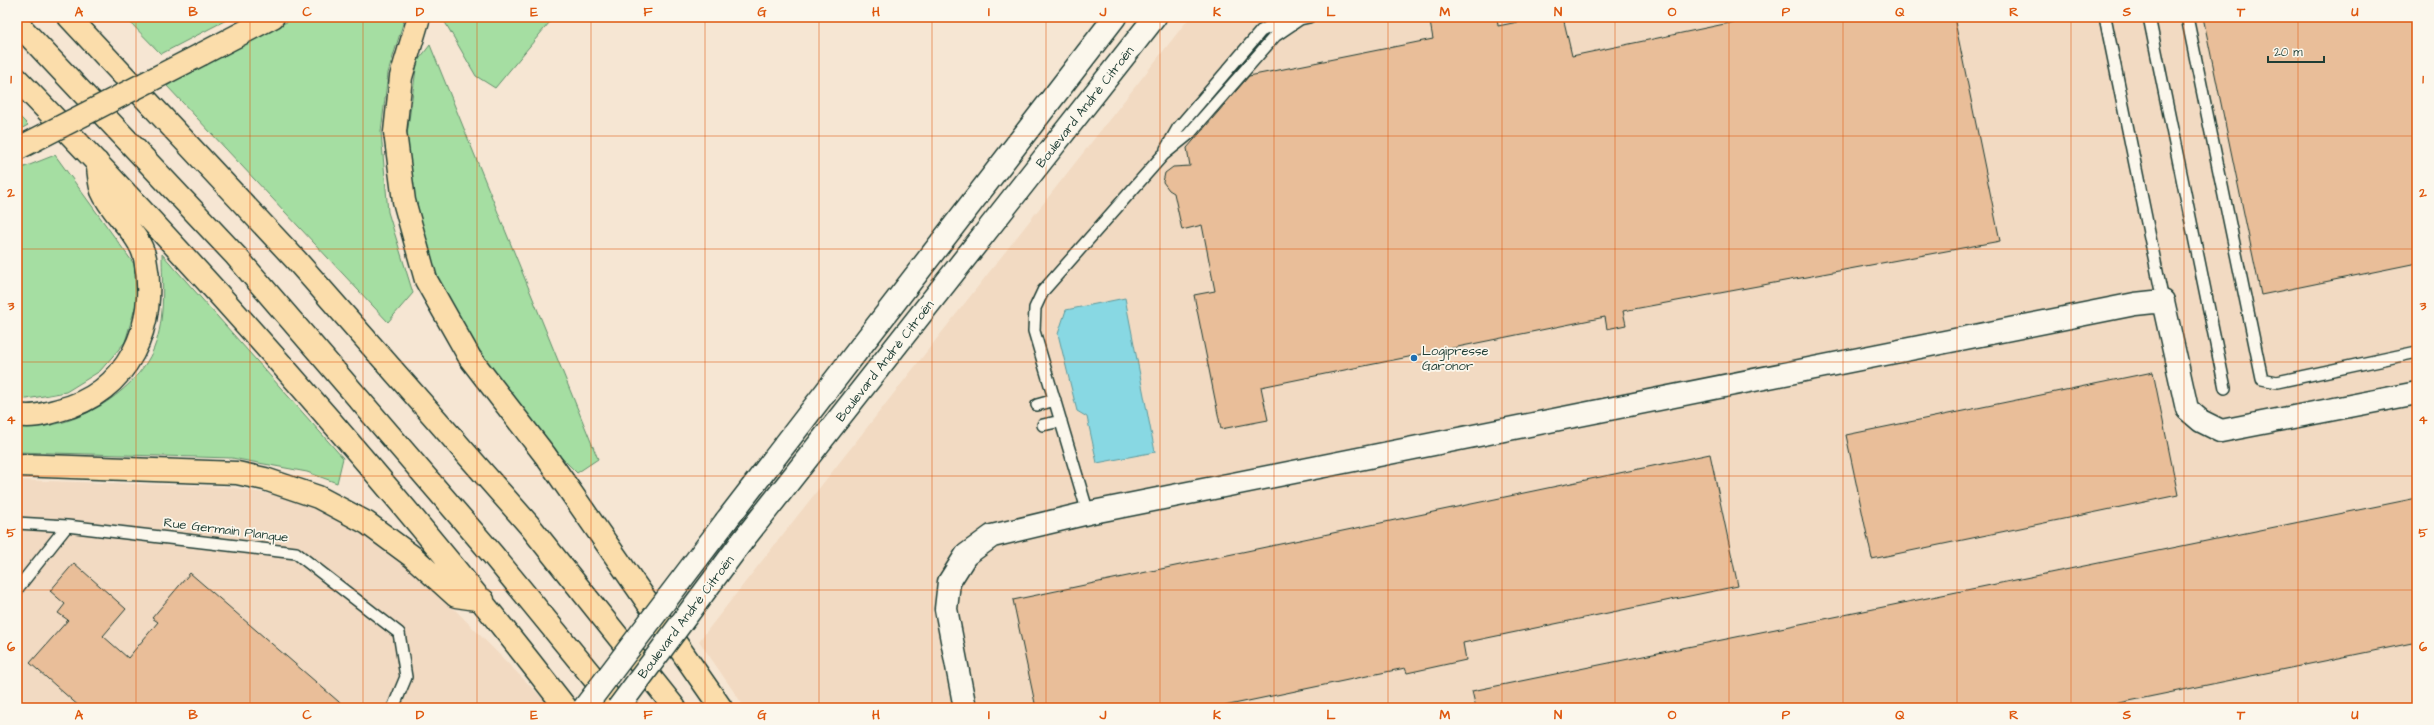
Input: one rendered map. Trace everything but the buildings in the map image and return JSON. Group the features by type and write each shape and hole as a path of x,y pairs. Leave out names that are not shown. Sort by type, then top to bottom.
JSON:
{"main road":[{"path":"69,17 296,260 513,508 675,708"},
{"path":"17,149 272,17"},
{"path":"418,17 401,77 395,132 404,201 426,280 470,358 545,455 721,708"},
{"name":"Boulevard André Citroën","path":"584,708 726,521 1115,17"},
{"name":"Boulevard André Citroën","path":"618,708 740,544 1155,17"},
{"path":"17,23 236,256 493,555 618,708"},
{"path":"17,79 97,162 270,352 483,600 566,708"},
{"path":"17,415 29,417 78,405 116,380 139,343 148,300 144,257 130,230 102,192 97,162"},
{"path":"964,708 946,609 949,582 966,555 992,536 1088,513 2135,304 2163,301 2187,410 2201,421 2221,431 2417,393"},
{"path":"17,465 237,473 265,479 318,497 367,522 413,557 456,596 483,600"}],"lane":[{"path":"2105,17 2163,301"},
{"path":"2149,17 2226,388"},
{"path":"2187,17 2262,378 2277,382 2417,352"},
{"path":"1088,513 1034,331 1035,308 1044,291 1163,155 1178,128 1261,31 1273,24 1305,18"},
{"path":"1037,405 1055,400"},
{"path":"1043,425 1061,421"},
{"name":"Rue Germain Planque","path":"17,523 67,526 296,553 399,633 406,677 393,708"},
{"path":"17,590 67,526"}],"shaded area":[{"path":"1190,17 2417,17 2417,708 745,708 699,641"},
{"path":"17,480 229,487 300,499 401,555 552,708 17,708"}],"green space":[{"path":"125,17 232,17 161,54"},
{"path":"297,17 405,17 388,73 381,132 388,212 413,293 388,322 167,86 213,58"},
{"path":"442,17 554,17 495,88 476,76"},
{"path":"430,45 598,459 577,473 556,452 481,356 437,279 414,200 407,135 417,62"},
{"path":"17,114 28,125 17,131"},
{"path":"55,155 134,264 137,301 125,342 100,371 66,392 27,399 17,398 17,170"},
{"path":"162,254 343,458 337,483 307,472 232,458 17,452 17,426 36,427 57,424 97,408 132,381 145,365 158,337 162,313"}],"water":[{"path":"1125,298 1155,452 1097,463 1087,417 1077,411 1058,334 1066,310"}],"place":[{"name":"Logipresse Garonor","path":"1414,358"}]}
